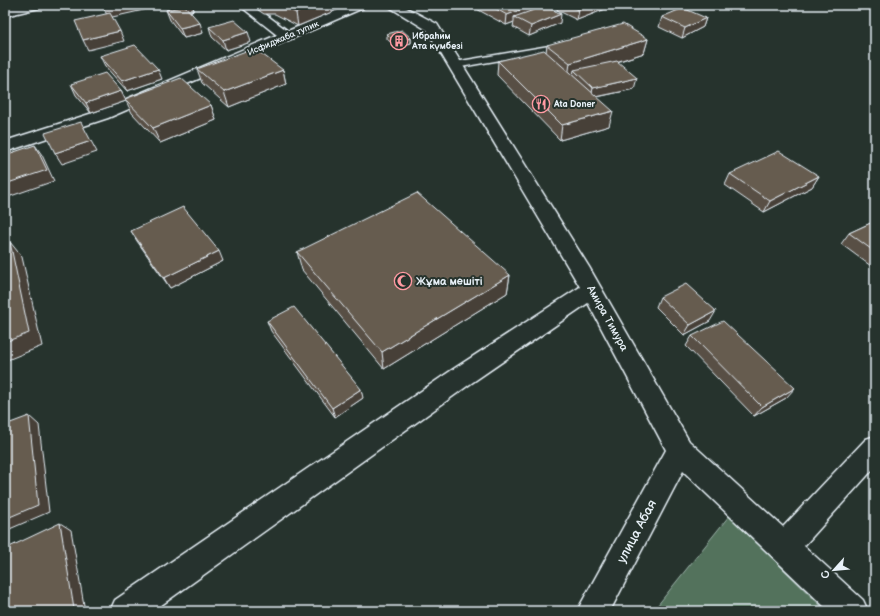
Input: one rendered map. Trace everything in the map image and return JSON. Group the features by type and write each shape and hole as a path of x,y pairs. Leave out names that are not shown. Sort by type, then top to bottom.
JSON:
{"street":[{"path":"5,6 11,5"},
{"path":"5,12 35,5"},
{"path":"245,5 286,36"},
{"name":"Исфиджаба тупик","path":"5,148 102,115 359,5"},
{"name":"Амира Тимура","path":"392,5 432,27 592,290 680,450 852,611"},
{"path":"126,611 461,377 592,290"},
{"path":"784,547 875,448"},
{"name":"улица Абая","path":"593,611 680,450"}],"lane":[{"path":"455,64 549,49"}],"green space":[{"path":"729,516 826,611 653,611"}],"building":[{"path":"103,5 118,5 104,8"},
{"path":"280,5 314,5 296,13"},
{"path":"489,5 533,5 507,15"},
{"path":"569,5 593,5 579,10"},
{"path":"185,6 200,23 180,28 166,10"},
{"path":"545,6 561,14 531,26 514,17"},
{"path":"683,8 706,18 685,28 662,17"},
{"path":"110,13 120,31 83,40 75,21"},
{"path":"234,20 248,32 223,40 209,27"},
{"path":"623,24 648,39 570,63 547,45"},
{"path":"402,30 411,38 395,42 387,34"},
{"path":"135,45 158,69 122,81 100,56"},
{"path":"254,48 283,70 224,92 197,69"},
{"path":"544,50 613,111 562,125 498,61"},
{"path":"617,61 637,78 593,88 574,70"},
{"path":"105,73 121,91 86,103 71,84"},
{"path":"181,78 211,105 153,128 125,99"},
{"path":"81,122 91,141 55,153 45,133"},
{"path":"35,145 47,170 5,184 5,155"},
{"path":"779,151 819,176 770,201 730,174"},
{"name":"Жұма мешіті","path":"417,193 510,275 382,352 297,252"},
{"path":"183,207 219,251 164,278 131,231"},
{"path":"875,221 875,252 849,233"},
{"path":"10,242 29,333 5,342 5,244"},
{"path":"686,284 716,311 690,325 660,297"},
{"path":"294,307 361,389 332,408 267,321"},
{"path":"723,321 795,388 762,407 692,336"},
{"path":"29,416 38,505 5,519 5,425"},
{"path":"60,523 74,609 71,611 5,611 5,549"}],"place":[{"name":"Ибраhим Ата күмбезі","path":"399,41"},
{"name":"Ata Doner","path":"541,104"},
{"name":"Жұма мешіті","path":"403,281"}]}
